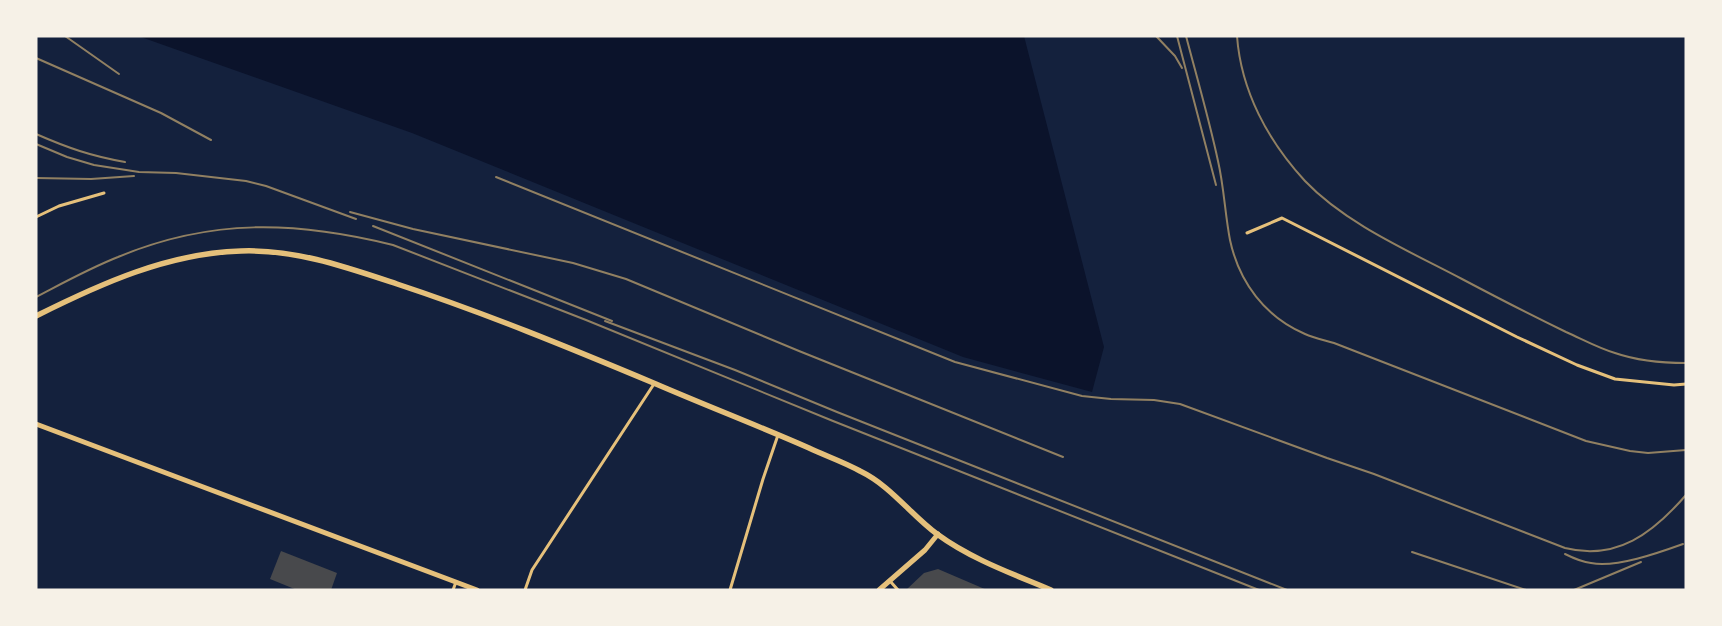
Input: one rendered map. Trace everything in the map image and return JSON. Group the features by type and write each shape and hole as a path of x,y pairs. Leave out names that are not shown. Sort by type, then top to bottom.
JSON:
{"main road":[{"path":"36,316 125,275 217,252 264,250 314,258 425,293 520,328 860,470 900,499 938,534 976,556 1052,590"},
{"path":"36,424 477,590"},
{"path":"879,590 925,550 938,534"}],"street":[{"path":"36,217 59,206 104,192"},
{"path":"1247,233 1282,218 1516,337 1577,365 1615,379 1674,385 1686,384"},
{"path":"525,590 532,570 654,384"},
{"path":"730,590 778,435"},
{"path":"890,580 898,590"},
{"path":"453,590 456,582"}],"water":[{"path":"138,36 1024,36 1104,347 1092,392 963,357 412,133"}],"building":[{"path":"281,551 337,573 331,590 297,590 270,579"},
{"path":"938,569 987,590 906,590 924,573"}],"railway":[{"path":"65,36 119,74"},
{"path":"1156,36 1175,56 1182,68"},
{"path":"1177,36 1216,185"},
{"path":"1186,36 1218,161 1228,230 1234,255 1247,284 1266,308 1278,318 1308,335 1334,343 1586,441 1648,453 1686,450"},
{"path":"1237,36 1244,76 1268,132 1305,181 1339,211 1379,236 1527,313 1596,346 1641,360 1686,363"},
{"path":"36,58 161,113 211,140"},
{"path":"36,134 80,151 125,162"},
{"path":"36,144 67,157 94,165 139,172 176,173 246,181 266,186 356,219"},
{"path":"36,178 91,179 134,176"},
{"path":"496,177 955,362 1082,396 1154,400 1180,404 1374,474 1565,548 1601,551 1633,541 1660,521 1686,495"},
{"path":"350,212 413,229 573,263 626,279 1063,457"},
{"path":"373,226 612,321"},
{"path":"36,297 97,266 153,244 187,235 220,230 254,227 288,228 322,231 393,245 586,320 833,421 1259,590"},
{"path":"605,321 735,370 1287,590"},
{"path":"1565,554 1578,560 1601,564 1625,562 1683,544"},
{"path":"1412,552 1526,590"},
{"path":"1574,590 1641,562"}]}
